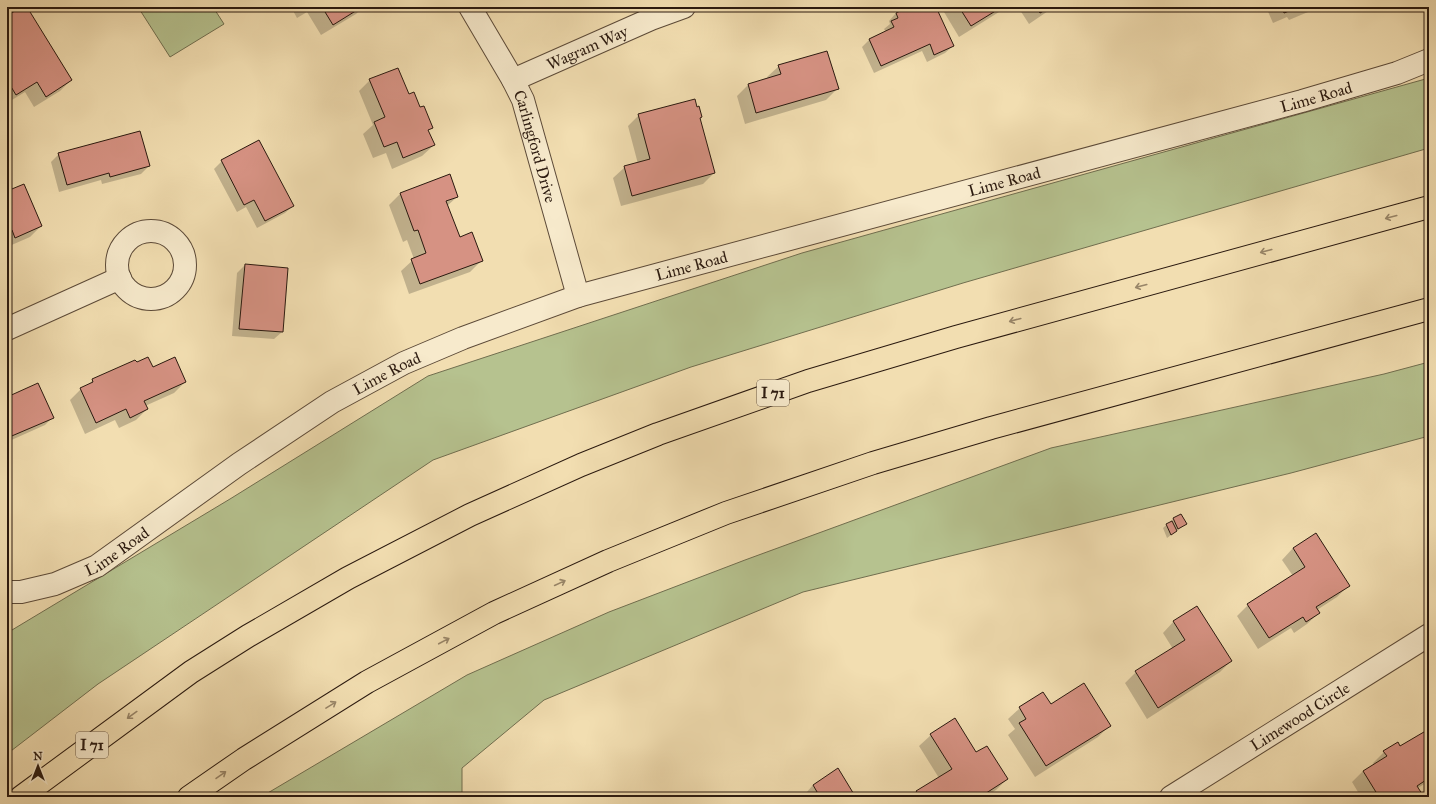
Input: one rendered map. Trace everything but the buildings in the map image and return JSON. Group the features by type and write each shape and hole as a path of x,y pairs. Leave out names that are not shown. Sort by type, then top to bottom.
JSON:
{"highway":[{"name":"I 71","path":"21,797 192,672 248,636 348,578 436,532 581,465 658,434 808,381 956,337 1429,207"},
{"path":"189,797 244,758 368,682 494,613 608,560 726,513 873,463 984,430 1429,309"}],"street":[{"name":"Carlingford Drive","path":"470,7 513,80 523,100 578,296"},
{"name":"Wagram Way","path":"513,80 651,19 684,7"},
{"name":"Lime Road","path":"7,592 20,592 55,584 97,566 239,464 332,402 404,363 463,338 578,296 1302,102 1397,73 1429,60"},
{"path":"7,329 120,278"},
{"name":"Limewood Circle","path":"1171,797 1429,635"}],"green space":[{"path":"138,7 213,7 224,24 170,57"},
{"path":"1429,78 1429,148 963,283 691,367 433,460 98,684 7,754 7,633 230,499 428,376 802,253"},
{"path":"1429,362 1429,436 1291,473 803,592 544,700 462,768 462,797 261,797 467,675 609,612 745,560 1051,448 1384,374"}]}
